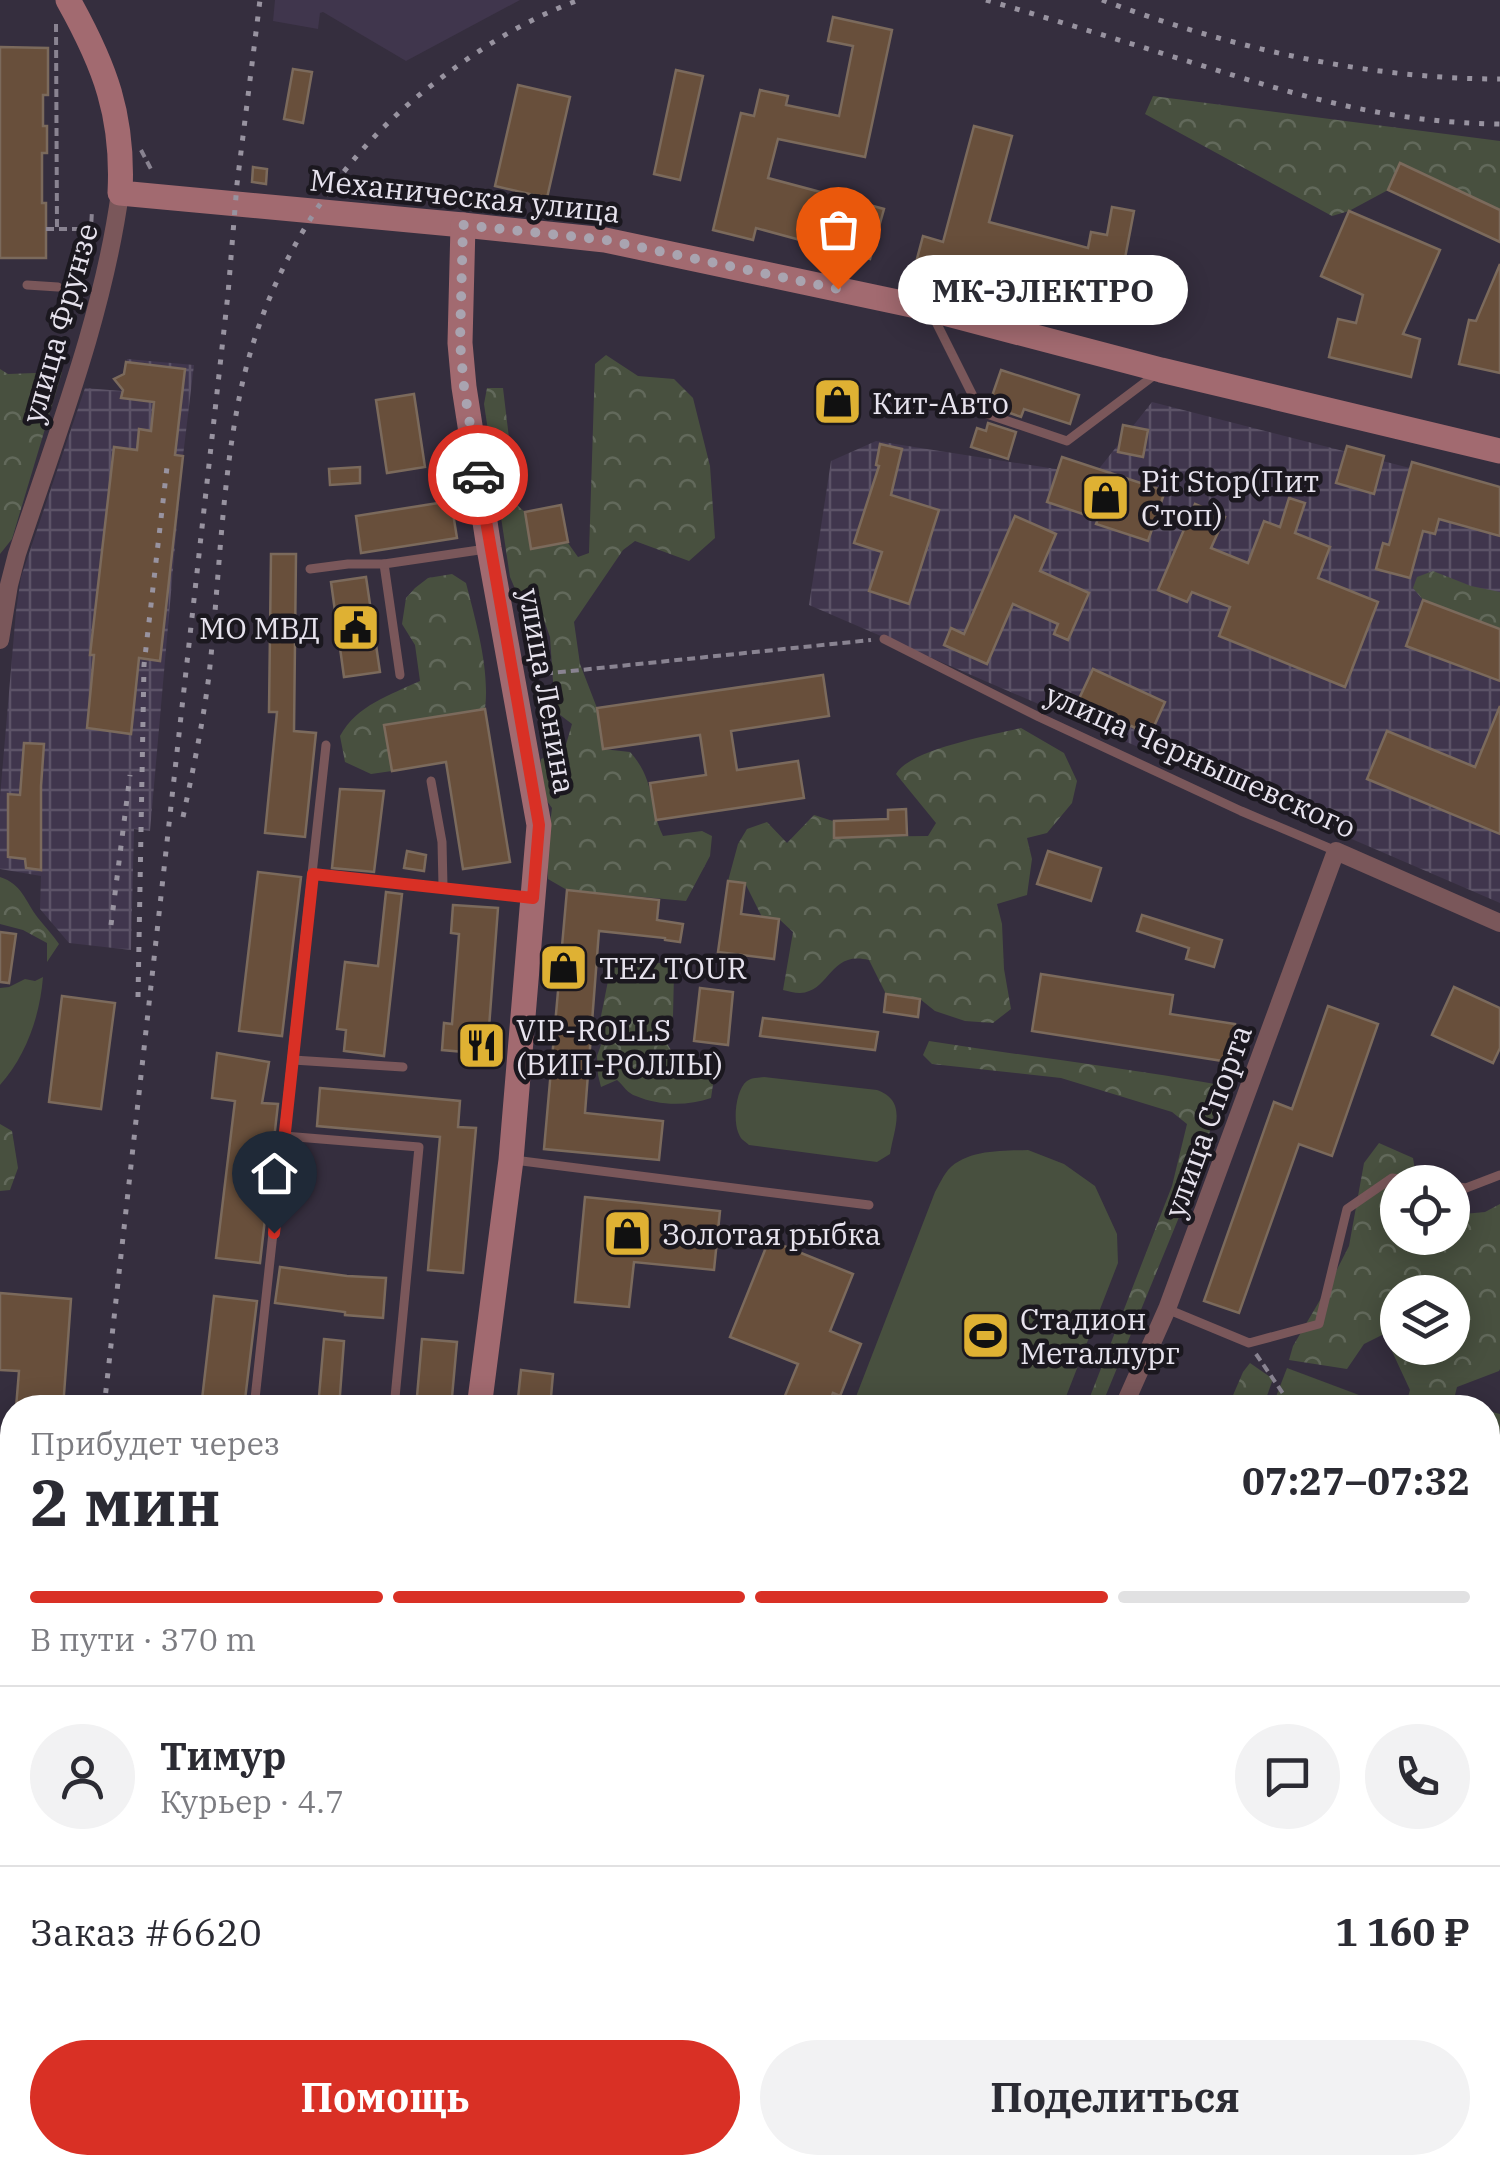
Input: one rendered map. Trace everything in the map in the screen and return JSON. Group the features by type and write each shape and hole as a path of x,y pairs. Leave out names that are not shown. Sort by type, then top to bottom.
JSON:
{"main road":[{"path":"62,10 94,47 114,107 120,139 120,193"},
{"name":"Механическая улица","path":"120,193 606,240 930,310 1160,370 1500,450"},
{"name":"улица Ленина","path":"463,225 460,342 464,387 539,825 511,1160 480,1395"}],"street":[{"name":"улица Фрунзе","path":"0,640 17,554 88,336 120,193"},
{"name":"улица Чернышевского","path":"1336,851 1500,923"},
{"name":"улица Спорта","path":"1129,1395 1167,1309 1336,851"}],"lane":[{"path":"27,285 58,287"},
{"path":"930,310 981,412 1068,441 1160,370"},
{"path":"310,569 384,564 489,548"},
{"path":"384,564 400,675"},
{"name":"улица Чернышевского","path":"884,639 1039,717 1336,851"},
{"path":"255,1395 326,744"},
{"path":"431,781 442,842 443,886"},
{"path":"313,874 533,898"},
{"path":"293,1060 403,1068"},
{"path":"284,1136 419,1148 395,1395"},
{"path":"511,1160 869,1204"},
{"path":"1470,1186 1500,1175"},
{"path":"1167,1309 1249,1342 1319,1324 1346,1209 1380,1186"}],"path":[{"path":"57,229 62,10"},
{"path":"90,244 92,210"},
{"path":"46,229 91,229"},
{"path":"512,677 884,639"},
{"path":"1249,1342 1284,1395"}],"shaded area":[{"path":"275,0 520,0 406,61 323,12 318,29 273,21"},
{"path":"127,359 194,365 150,831 134,829 131,950 69,943 40,909 41,876 0,869 0,797 21,577 85,388 122,391 117,378 124,376"},
{"path":"1152,402 1500,491 1500,903 809,605 831,461 876,441 1094,475"}],"green space":[{"path":"1153,96 1500,141 1500,210 1401,164 1388,190 1332,216 1145,114"},
{"path":"606,355 638,376 674,379 693,398 710,466 715,538 689,561 635,541 623,550 574,622 580,664 597,708 603,749 630,752 638,763 663,836 702,831 712,836 710,856 686,901 567,890 548,879 552,808 537,787 541,759 565,748 572,724 555,711 550,637 538,604 519,598 510,577 484,404 487,388 503,388 517,505 525,512 531,548 568,543 578,557 589,553 595,364"},
{"path":"0,369 8,374 62,372 12,539 0,554"},
{"path":"1433,571 1500,592 1500,629 1423,600 1413,588 1417,577"},
{"path":"452,574 466,583 474,614 484,662 485,709 385,725 392,771 371,774 345,762 340,736 355,716 420,681 415,645 402,624 406,598 428,578"},
{"path":"1021,728 1064,753 1077,781 1072,803 1047,833 1027,838 1032,859 1027,895 997,904 1011,1009 993,1023 965,1021 935,1011 920,999 886,994 869,960 856,958 838,966 810,991 783,990 793,932 779,919 762,917 745,883 728,881 738,844 747,829 767,822 787,843 814,815 833,821 834,837 928,836 936,823 896,774 904,765 934,750"},
{"path":"0,877 18,889 59,944 47,962 47,943 23,930 0,924"},
{"path":"613,956 666,964 674,973 673,1016 662,1035 675,1057 705,1061 714,1078 711,1098 683,1104 664,1103 633,1095 617,1080 601,1087 597,1056 602,1042 600,1021"},
{"path":"43,977 30,1035 0,1085 0,988"},
{"path":"929,1041 1215,1084 1217,1098 1205,1154 1106,1395 1091,1395 1172,1186 1187,1124 1172,1112 1061,1078 932,1064 923,1055"},
{"path":"764,1077 877,1090 887,1095 897,1116 890,1154 877,1162 749,1145 736,1126 738,1097 747,1081"},
{"path":"0,1124 12,1131 18,1168 10,1190 0,1191"},
{"path":"1379,1143 1413,1158 1414,1165 1380,1165 1380,1255 1470,1255 1470,1213 1485,1212 1500,1204 1499,1371 1457,1387 1455,1395 1409,1395 1398,1365 1470,1365 1470,1275 1380,1275 1380,1336 1364,1344 1347,1369 1289,1360 1293,1346 1349,1246 1364,1163"},
{"name":"Стадион Металлург","path":"1028,1150 1064,1164 1095,1186 1117,1234 1118,1263 1067,1395 857,1395 946,1172 965,1158"},
{"path":"1250,1363 1273,1379 1267,1395 1233,1395"},
{"path":"1287,1368 1359,1395 1277,1395"}],"building":[{"path":"833,17 892,30 865,157 778,139 768,178 884,209 870,259 756,228 753,240 713,230 741,113 754,116 760,90 788,96 786,105 839,116 853,46 828,41"},
{"path":"0,47 48,48 48,95 43,95 47,153 42,153 46,258 0,258"},
{"path":"293,69 312,72 303,123 284,119"},
{"path":"676,70 703,76 680,180 654,174"},
{"path":"518,85 570,97 547,198 495,186"},
{"path":"974,126 1012,136 989,222 1088,248 1091,232 1107,235 1112,207 1134,211 1113,321 1061,313 913,274 923,236 943,242"},
{"path":"1400,163 1500,210 1500,242 1388,190"},
{"path":"253,167 267,169 266,184 252,182"},
{"path":"1349,211 1440,250 1403,334 1420,339 1411,377 1329,357 1338,319 1356,323 1363,295 1321,276"},
{"path":"1500,264 1500,373 1459,364 1469,320 1476,321"},
{"path":"126,362 185,369 175,455 183,456 160,661 139,658 131,734 87,728 94,655 90,655 114,447 137,450 139,429 151,431 154,402 121,398 123,390 114,379 124,374"},
{"path":"1001,370 1079,395 1070,424 1024,409 1021,417 993,407 995,401 991,399"},
{"path":"414,394 425,467 387,473 376,400"},
{"path":"988,423 1016,432 1008,459 971,447 977,428 986,431"},
{"path":"1123,425 1148,430 1143,457 1118,452"},
{"path":"880,444 902,449 891,495 939,510 909,604 869,591 882,552 854,543 879,466 876,465"},
{"path":"1347,446 1384,456 1374,494 1336,483"},
{"name":"Pit Stop(Пит Стоп)","path":"1062,457 1165,491 1148,541 1047,502"},
{"path":"1412,462 1500,487 1500,536 1439,519 1435,534 1423,531 1410,578 1376,569 1383,543 1389,545"},
{"path":"360,467 360,483 330,485 329,469"},
{"path":"1289,498 1305,503 1295,533 1330,547 1318,578 1378,602 1345,687 1219,636 1230,607 1192,592 1187,602 1158,590 1195,504 1225,517 1211,548 1248,563 1264,521 1280,527"},
{"path":"451,501 457,538 361,553 356,516"},
{"path":"561,505 568,542 531,549 525,512"},
{"path":"1015,516 1056,534 1040,571 1089,593 1068,640 1054,634 1058,624 1013,604 987,664 944,645 951,628 964,634"},
{"path":"271,554 296,554 294,731 316,733 305,837 265,833 277,712 269,712"},
{"name":"МО МВД","path":"366,577 380,672 344,677 331,582"},
{"path":"1423,600 1500,629 1500,681 1406,646"},
{"path":"1093,669 1165,702 1150,735 1078,701"},
{"path":"823,675 829,716 731,731 737,770 798,761 804,798 656,820 650,783 706,775 700,735 603,749 597,708"},
{"path":"1500,706 1500,834 1367,779 1387,731 1475,767"},
{"path":"485,709 510,862 463,869 446,762 392,771 384,725"},
{"path":"24,743 44,744 41,870 26,868 25,859 8,857 8,794 20,795"},
{"path":"340,789 384,791 374,872 332,868"},
{"path":"906,809 907,835 834,838 834,821 888,819 888,810"},
{"path":"407,851 426,855 424,871 404,868"},
{"path":"1048,851 1101,868 1091,901 1037,884"},
{"path":"258,872 301,877 282,1036 239,1031"},
{"path":"728,881 745,883 741,914 779,919 774,959 718,952"},
{"path":"567,890 659,900 657,920 683,924 680,942 599,931 585,1113 663,1121 659,1160 544,1149"},
{"path":"386,892 402,894 384,1056 344,1051 346,1030 337,1029 345,962 378,966"},
{"path":"453,905 498,908 487,1054 442,1050 444,1023 452,1024 459,934 451,933"},
{"path":"1142,915 1222,940 1214,967 1186,959 1189,948 1137,931"},
{"path":"0,932 16,934 9,983 0,982"},
{"path":"1041,974 1173,995 1170,1014 1235,1024 1229,1062 1032,1031"},
{"path":"1454,987 1500,1008 1500,1048 1493,1063 1432,1035"},
{"path":"700,988 733,992 728,1045 694,1041"},
{"path":"886,994 920,999 918,1017 884,1012"},
{"path":"62,996 115,1003 101,1109 49,1102"},
{"path":"1328,1006 1378,1024 1332,1156 1299,1144 1239,1313 1204,1301 1274,1102 1292,1109"},
{"path":"763,1018 878,1032 875,1050 760,1036"},
{"path":"217,1053 269,1062 262,1103 278,1104 260,1263 216,1258 235,1101 212,1098"},
{"path":"320,1088 460,1101 458,1127 476,1128 463,1273 428,1270 440,1137 317,1126"},
{"path":"585,1197 720,1211 714,1270 634,1262 629,1307 575,1302"},
{"path":"769,1240 853,1274 830,1331 861,1344 840,1395 785,1395 798,1364 730,1337"},
{"path":"280,1267 386,1278 383,1318 275,1303"},
{"path":"0,1293 71,1299 64,1395 17,1395 19,1371 0,1370"},
{"path":"214,1296 257,1301 246,1395 203,1395"},
{"path":"324,1339 344,1341 340,1395 319,1395"},
{"path":"422,1339 457,1342 452,1395 417,1395"},
{"path":"521,1370 553,1374 551,1395 518,1395"}],"railway":[{"path":"105,1395 260,0"},
{"path":"183,817 209,675 224,505 238,404 263,315 281,272 328,193 388,123 478,52 517,28 579,0"},
{"path":"986,0 1311,97 1421,119 1500,124"},
{"path":"1102,0 1198,32 1298,57 1399,73 1500,79"},
{"path":"138,997 144,665 167,467"},
{"path":"111,925 130,775"}],"way so far":[{"path":"478,475 460,342 463,225 606,240 838,289"}],"place":[{"name":"МК-ЭЛЕКТРО","path":"838,289"},
{"name":"Кит-Авто","path":"837,402"},
{"name":"Pit Stop(Пит Стоп)","path":"1106,497"},
{"name":"МО МВД","path":"355,627"},
{"name":"TEZ TOUR","path":"564,967"},
{"name":"VIP-ROLLS (ВИП-РОЛЛЫ)","path":"481,1046"},
{"name":"Золотая рыбка","path":"627,1233"},
{"name":"Стадион Металлург","path":"985,1335"}],"route":[{"path":"274,1233 313,874 533,898 539,825 478,475"}]}
